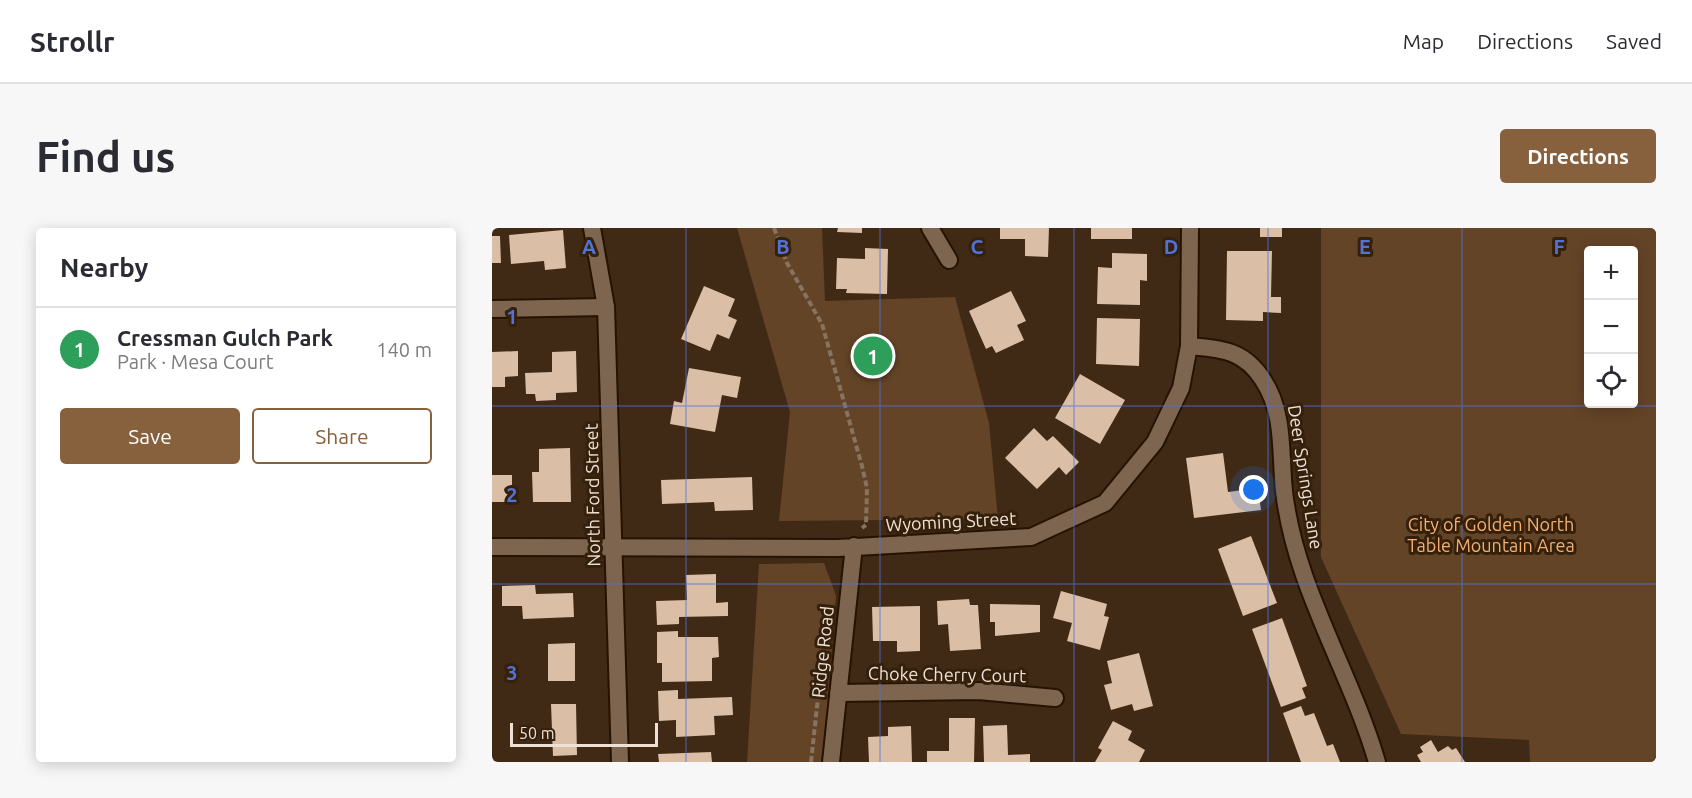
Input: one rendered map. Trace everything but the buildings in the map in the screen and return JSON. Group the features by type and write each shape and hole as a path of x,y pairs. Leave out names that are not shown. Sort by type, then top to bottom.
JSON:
{"street":[{"name":"North Ford Street","path":"592,228 606,307 620,762"},
{"path":"930,228 949,260"},
{"name":"Wyoming Street","path":"492,547 846,547 1031,537 1105,503 1155,442 1181,388 1189,346 1191,228"},
{"path":"492,309 606,307"},
{"name":"Deer Springs Lane","path":"1189,346 1234,352 1252,366 1272,395 1279,418 1284,492 1297,558 1377,762"},
{"name":"Ridge Road","path":"831,762 838,693 846,547"},
{"name":"Choke Cherry Court","path":"838,693 979,691 1055,698"}],"path":[{"path":"774,228 787,263 822,324 867,488 866,525 846,547"},
{"path":"811,762 822,658"}],"green space":[{"path":"737,228 822,228 825,301 955,297 989,423 998,519 779,521 790,412"},
{"name":"City of Golden North Table Mountain Area","path":"1321,228 1656,228 1656,762 1530,762 1529,740 1401,734 1321,557"},
{"path":"824,563 836,596 823,762 747,762 759,564"}],"place":[{"name":"Cressman Gulch Park","path":"873,356"}]}
